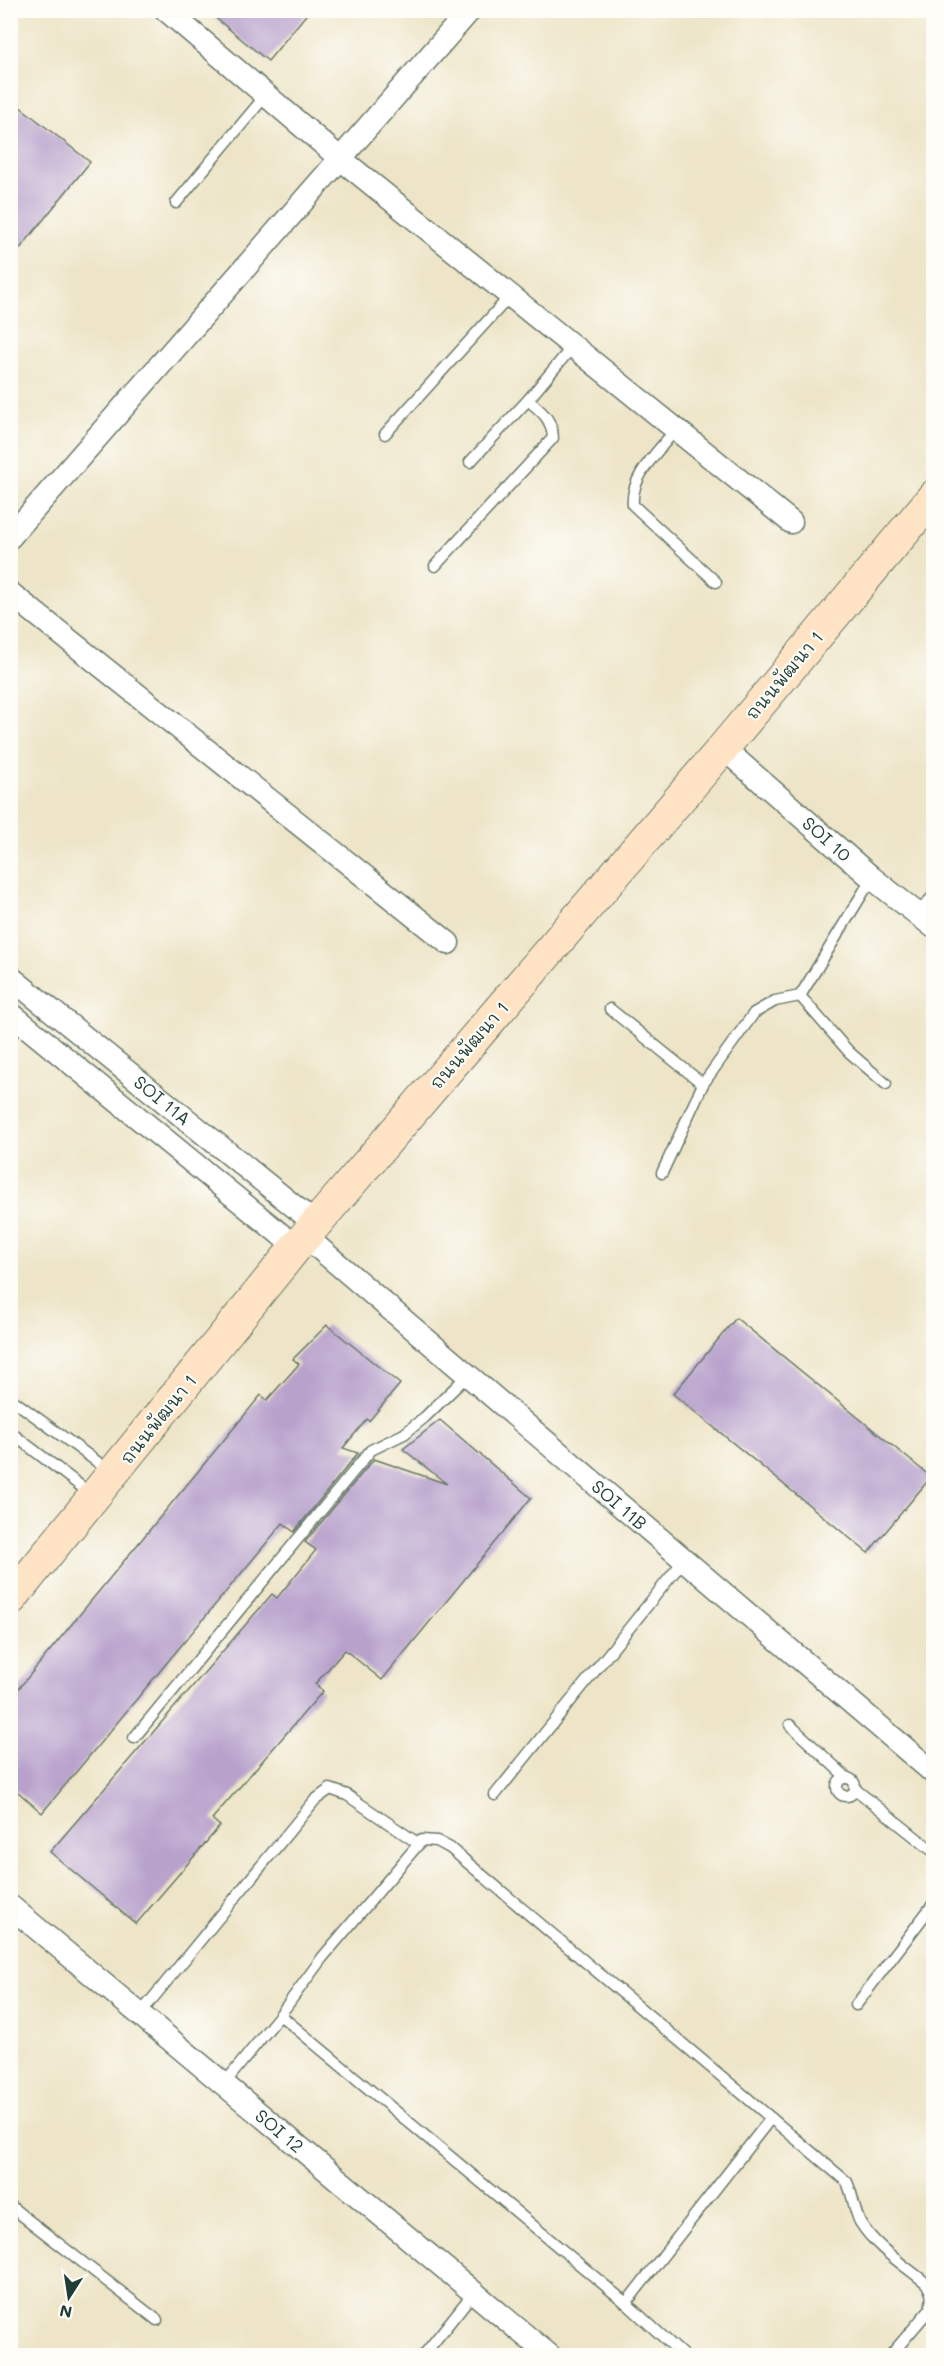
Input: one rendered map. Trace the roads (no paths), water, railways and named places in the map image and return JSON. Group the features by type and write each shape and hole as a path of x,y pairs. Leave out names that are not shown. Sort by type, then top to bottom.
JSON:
{"main road":[{"name":"ถนนพัฒนา 1","path":"10,1600 306,1236 723,748 933,496"}],"street":[{"path":"166,10 342,160 791,522"},
{"path":"10,537 342,160 470,10"},
{"path":"10,593 448,943"},
{"name":"SOI 10","path":"723,748 872,878 925,921"},
{"name":"SOI 11A","path":"10,977 306,1236"},
{"path":"42,1003 17,1019 306,1236"},
{"name":"SOI 11B","path":"306,1236 933,1773"},
{"name":"SOI 12","path":"10,1906 550,2355"}],"lane":[{"path":"176,203 266,95"},
{"path":"385,434 510,296"},
{"path":"470,462 528,400 573,346"},
{"path":"435,566 553,438 552,426 546,415 528,400"},
{"path":"676,429 640,475 632,492 633,505 716,582"},
{"path":"662,1173 704,1084 754,1012 775,1001 800,996 872,878"},
{"path":"925,921 933,895"},
{"path":"800,996 849,1052 885,1084"},
{"path":"610,1009 704,1084"},
{"path":"134,1738 371,1450 404,1434 468,1375"},
{"path":"10,1398 104,1485"},
{"path":"10,1432 104,1485"},
{"path":"495,1795 684,1560"},
{"path":"790,1725 855,1784 855,1789 933,1852"},
{"path":"847,1778 838,1781 836,1786 840,1795 849,1796 855,1789"},
{"path":"140,2014 315,1800 330,1789 347,1795 419,1844"},
{"path":"224,2084 280,2016 322,1958 422,1840 437,1841 450,1848 847,2182 860,2221 873,2239 926,2283 931,2291 930,2309 890,2355"},
{"path":"856,2005 933,1903"},
{"path":"280,2016 626,2303 684,2355"},
{"path":"626,2303 771,2118"},
{"path":"10,2206 156,2320"},
{"path":"423,2355 474,2292"}]}
